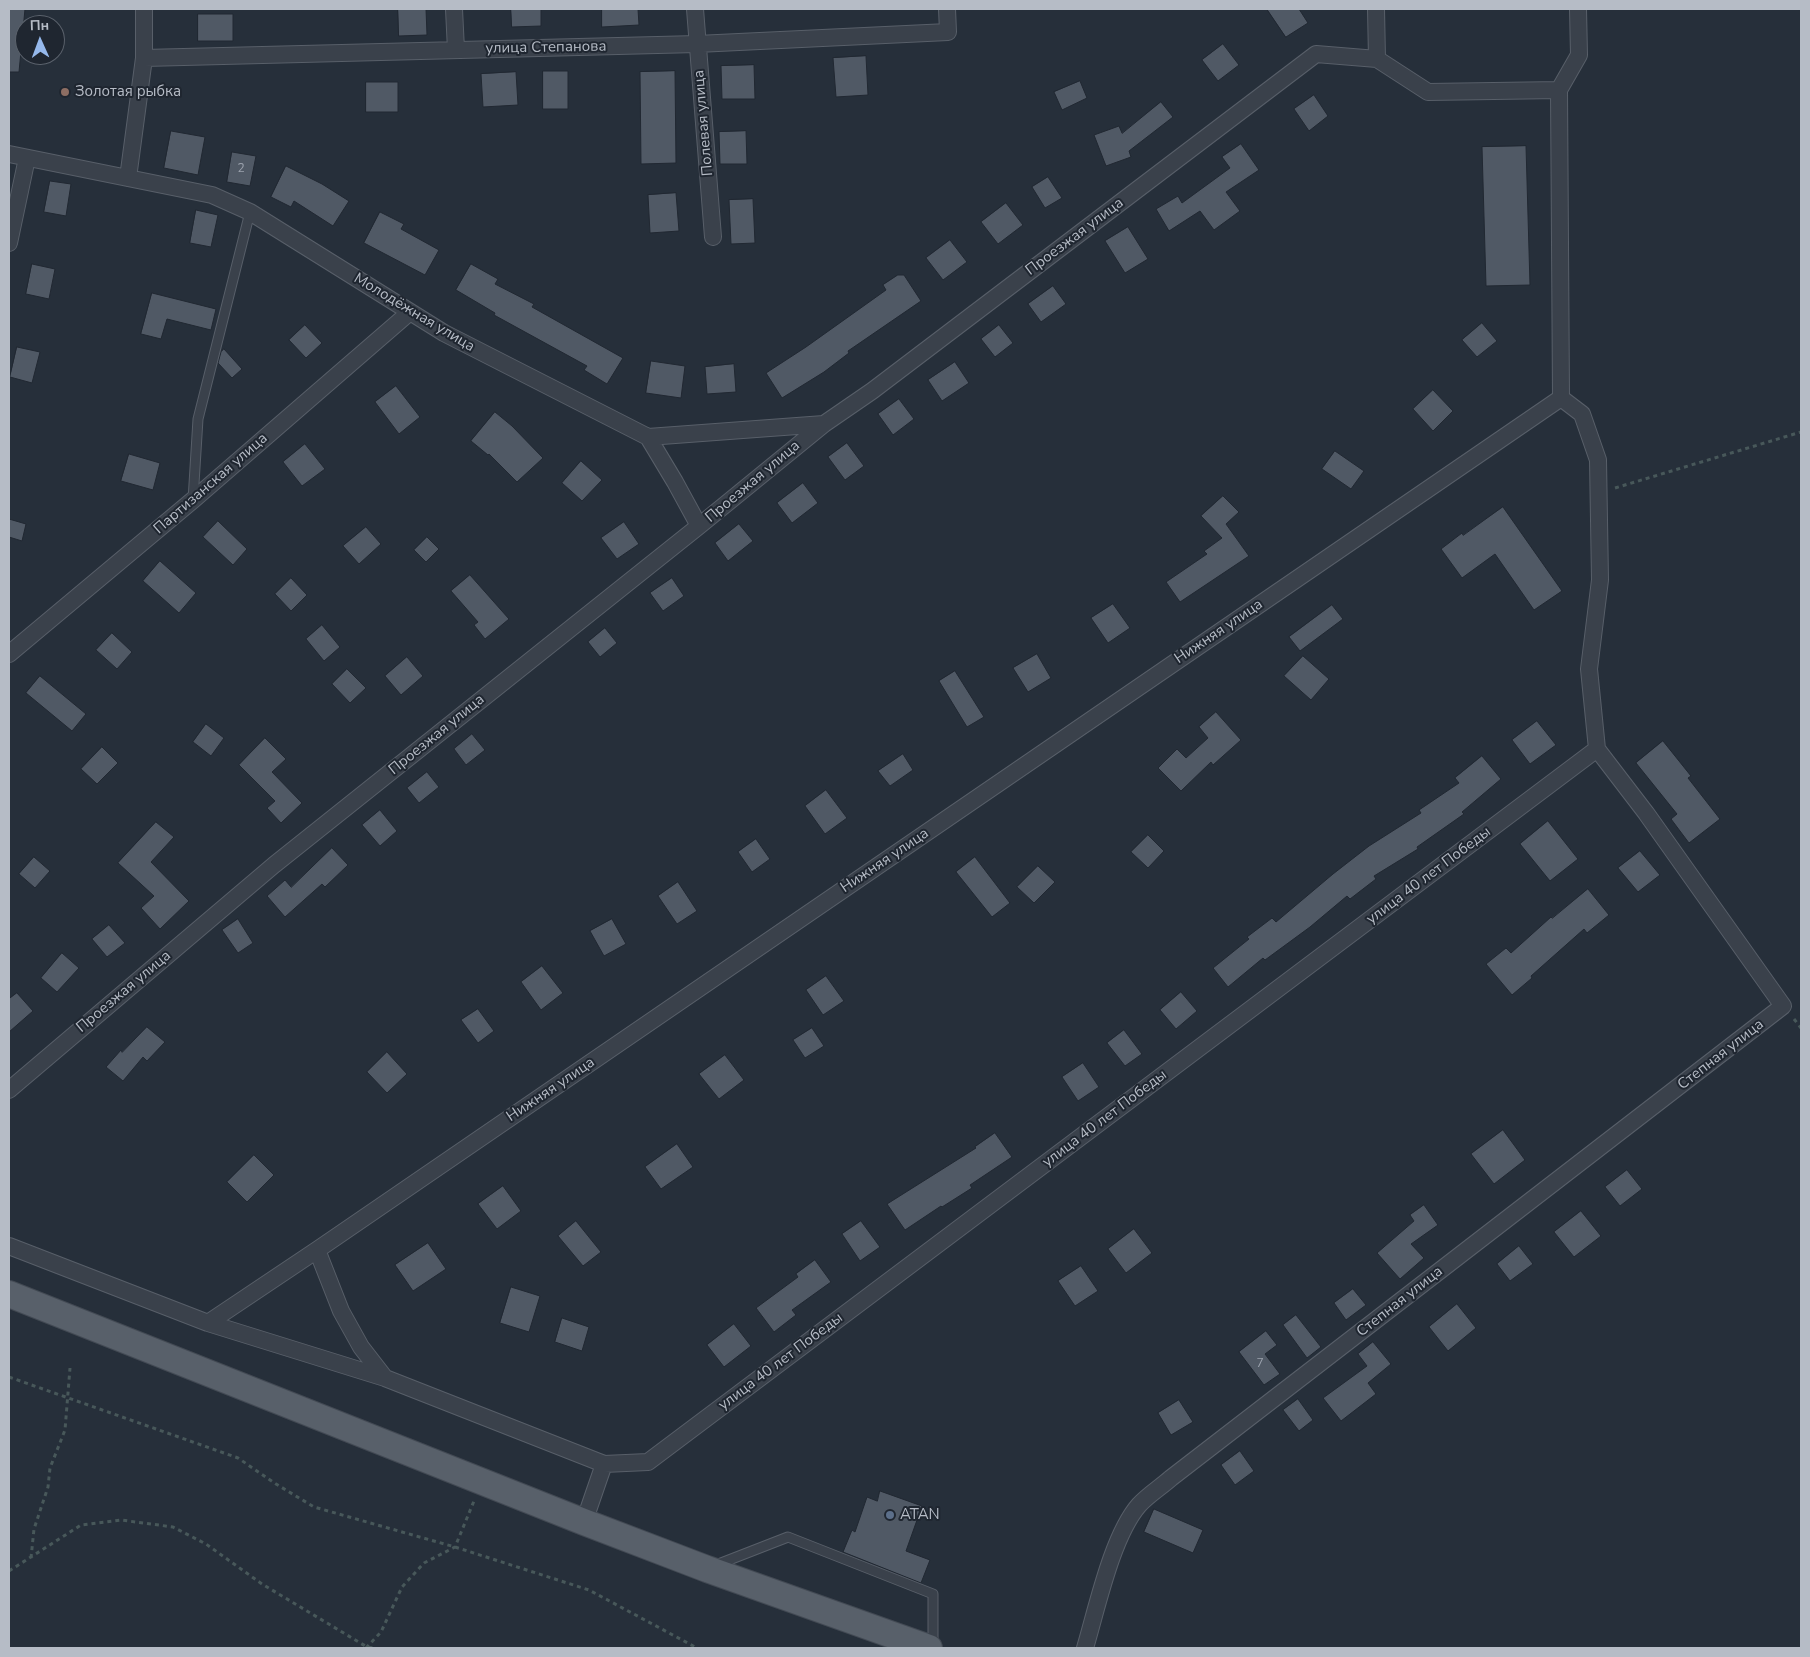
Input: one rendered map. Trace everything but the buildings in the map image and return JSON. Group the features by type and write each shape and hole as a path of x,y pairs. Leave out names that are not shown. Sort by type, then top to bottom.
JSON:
{"main road":[{"path":"9,1294 584,1522 707,1569 931,1648"}],"street":[{"path":"128,178 144,58 144,9"},
{"path":"454,9 456,50"},
{"name":"Полевая улица","path":"695,9 713,237"},
{"name":"улица Степанова","path":"144,58 697,44 948,32 947,9"},
{"path":"1376,9 1378,59"},
{"path":"1578,9 1579,55 1559,90 1561,398 1582,414 1598,460 1600,580 1589,669 1597,749"},
{"name":"Проезжая улица","path":"9,1090 274,865 824,424 872,391 1316,54 1378,59 1428,92 1559,90"},
{"name":"Молодёжная улица","path":"9,154 212,195 250,212 444,333 648,437"},
{"path":"9,243 27,158"},
{"name":"Партизанская улица","path":"9,654 193,500 410,312"},
{"name":"Нижняя улица","path":"208,1323 1561,398"},
{"path":"699,526 648,437 824,424"},
{"name":"Степная улица","path":"1085,1648 1111,1560 1126,1525 1139,1505 1171,1478 1783,1006 1646,813 1597,749"},
{"name":"улица 40 лет Победы","path":"604,1464 648,1462 1597,749"},
{"path":"9,1246 208,1323 385,1378 604,1464 584,1522"},
{"path":"317,1250 341,1311 362,1347 385,1378"}],"lane":[{"path":"193,500 198,419 250,212"},
{"path":"707,1569 788,1537 933,1594 931,1648"}],"path":[{"path":"1598,493 1801,432"},
{"path":"30,1558 34,1529 48,1487 50,1468 65,1430 66,1398 70,1368"},
{"path":"9,1377 238,1458 314,1507 455,1547 589,1590 697,1648"},
{"path":"366,1647 381,1632 402,1587 424,1563 455,1547 482,1482"},
{"path":"9,1571 81,1525 121,1520 173,1528 206,1544 262,1584 366,1647 374,1648"}],"place":[{"name":"Золотая рыбка","path":"65,92"},
{"name":"ATAN","path":"890,1515"}]}
